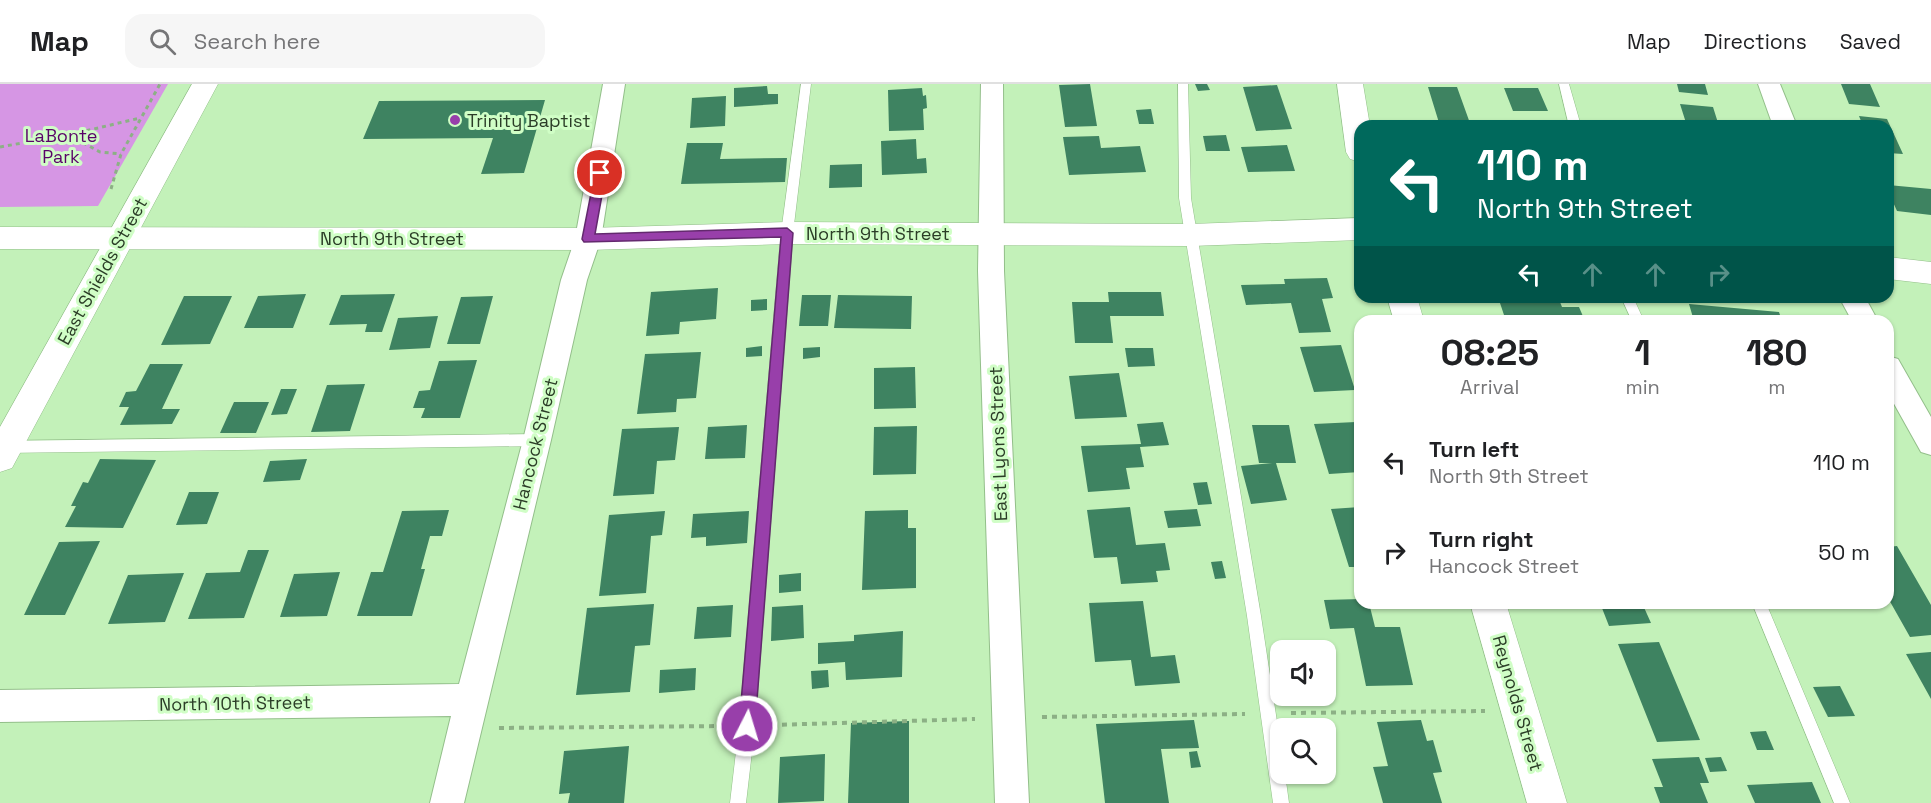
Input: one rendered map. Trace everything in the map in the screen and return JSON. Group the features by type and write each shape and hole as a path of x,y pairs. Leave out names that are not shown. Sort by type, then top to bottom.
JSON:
{"main road":[{"name":"East Shields Street","path":"2,450 205,84"},
{"path":"1350,84 1355,120"},
{"name":"North 9th Street","path":"0,238 588,239 787,233 1191,235 1354,229"},
{"path":"1894,269 1931,273"},
{"name":"Reynolds Street","path":"1490,609 1547,803"}],"street":[{"name":"Hancock Street","path":"447,803 537,440 573,280 588,239 614,84"},
{"name":"East Lyons Street","path":"992,84 992,271 1012,803"},
{"path":"1769,84 1783,120"},
{"path":"1894,378 1931,443"},
{"name":"North 10th Street","path":"0,706 471,700"}],"lane":[{"path":"738,803 747,726 787,233 806,84"},
{"path":"1183,84 1185,198 1254,616 1281,803"},
{"path":"1564,84 1573,120"},
{"path":"2,450 537,440"},
{"path":"1761,609 1842,803"}],"path":[{"path":"83,237 109,196 121,154 160,84"},
{"path":"0,147 68,135 140,117"},
{"path":"68,135 100,152 121,154"}],"green space":[{"name":"LaBonte Park","path":"0,84 168,84 98,206 0,207"}],"building":[{"path":"1090,84 1097,126 1065,127 1059,85"},
{"path":"1195,84 1207,84 1210,90 1198,91"},
{"path":"1677,84 1705,84 1708,95 1679,92"},
{"path":"1841,84 1870,84 1880,107 1849,104"},
{"path":"1277,85 1292,129 1256,131 1243,87"},
{"path":"767,86 768,94 778,94 778,104 734,107 734,88"},
{"path":"1428,87 1457,87 1469,120 1438,120"},
{"path":"922,88 923,96 926,95 927,108 923,109 924,130 889,131 888,90"},
{"path":"1504,88 1538,88 1548,111 1513,111"},
{"path":"726,96 725,126 690,128 692,98"},
{"name":"Trinity Baptist","path":"545,100 524,173 481,174 493,138 363,139 379,101"},
{"path":"1680,104 1713,107 1717,120 1685,120"},
{"path":"1151,109 1154,124 1139,124 1136,110"},
{"path":"1859,116 1887,120 1861,120"},
{"path":"1894,134 1903,154 1894,153"},
{"path":"1226,135 1230,151 1206,151 1203,136"},
{"path":"1099,136 1101,148 1140,146 1146,172 1069,175 1063,137"},
{"path":"916,139 917,159 926,158 927,173 882,175 881,141"},
{"path":"687,143 723,143 720,159 787,158 785,182 681,184"},
{"path":"1287,145 1295,171 1248,172 1241,147"},
{"path":"862,164 862,187 829,188 830,165"},
{"path":"1894,186 1931,189 1931,215 1897,211 1894,204"},
{"path":"1327,278 1333,298 1322,299 1331,332 1299,333 1291,303 1246,305 1241,285 1285,284 1284,279"},
{"path":"718,288 716,319 680,322 679,334 646,336 651,292"},
{"path":"1108,292 1161,292 1164,316 1110,316 1113,343 1075,343 1072,302 1109,302"},
{"path":"306,294 293,328 244,328 258,296"},
{"path":"395,294 382,332 365,332 367,324 329,325 341,295"},
{"path":"802,295 831,295 828,326 799,326"},
{"path":"838,295 912,296 911,329 834,328"},
{"path":"184,296 232,296 210,344 161,345"},
{"path":"493,296 480,344 447,344 461,297"},
{"path":"767,299 767,310 751,311 751,300"},
{"path":"1500,303 1560,303 1562,307 1579,307 1582,315 1504,315"},
{"path":"1689,304 1779,312 1780,315 1692,315"},
{"path":"438,316 430,348 389,350 398,318"},
{"path":"1341,345 1354,390 1314,392 1300,347"},
{"path":"762,346 762,356 746,357 746,348"},
{"path":"820,347 820,357 803,359 803,348"},
{"path":"1125,348 1153,348 1155,366 1128,367"},
{"path":"701,352 696,398 677,399 676,412 637,414 645,354"},
{"path":"477,360 460,418 421,418 425,408 413,408 419,391 430,390 439,361"},
{"path":"150,364 183,364 162,409 180,409 172,424 120,425 129,407 119,407 126,392 136,391"},
{"path":"915,367 916,408 874,409 874,368"},
{"path":"1119,373 1127,417 1075,419 1069,376"},
{"path":"365,384 350,431 311,432 327,385"},
{"path":"281,389 297,389 287,414 271,415"},
{"path":"234,402 269,402 256,433 220,433"},
{"path":"1163,422 1169,445 1140,447 1144,467 1126,468 1130,489 1088,492 1081,446 1141,444 1137,424"},
{"path":"1354,422 1354,472 1329,474 1314,424"},
{"path":"747,425 745,458 705,459 708,427"},
{"path":"1252,425 1289,425 1296,463 1276,463 1287,500 1251,504 1241,466 1272,463 1259,463"},
{"path":"917,426 916,474 873,475 874,427"},
{"path":"679,427 675,460 657,461 654,494 613,496 622,429"},
{"path":"100,459 156,460 123,528 65,527 76,506 71,506 83,482 88,483"},
{"path":"307,459 300,480 263,482 270,461"},
{"path":"1207,482 1212,504 1198,505 1193,483"},
{"path":"189,492 219,492 207,524 176,525"},
{"path":"1130,507 1136,545 1165,543 1170,570 1156,571 1158,582 1121,584 1117,557 1094,558 1087,510"},
{"path":"1354,507 1354,567 1349,567 1331,509"},
{"path":"1197,509 1201,526 1168,528 1164,511"},
{"path":"449,510 442,536 430,536 421,569 425,569 412,616 357,616 371,572 383,572 402,511"},
{"path":"908,510 908,528 916,528 916,588 862,590 865,511"},
{"path":"665,511 662,535 651,536 646,593 599,596 609,515"},
{"path":"749,511 747,543 706,546 706,537 691,538 693,514"},
{"path":"100,541 65,615 24,615 59,542"},
{"path":"1894,546 1897,546 1931,605 1931,635 1910,637 1894,609"},
{"path":"248,550 269,550 244,618 188,619 206,573 240,572"},
{"path":"1222,561 1226,578 1215,579 1211,562"},
{"path":"340,572 327,616 280,617 294,574"},
{"path":"184,573 165,622 108,624 128,575"},
{"path":"801,573 801,591 779,593 779,575"},
{"path":"1354,599 1354,609 1370,609 1375,627 1400,627 1413,685 1366,686 1354,628 1330,629 1324,600"},
{"path":"1143,601 1151,657 1175,655 1180,683 1135,686 1131,660 1095,662 1089,603"},
{"path":"654,604 650,645 635,646 630,692 576,695 587,608"},
{"path":"733,605 731,637 694,639 697,607"},
{"path":"803,605 804,638 771,641 772,607"},
{"path":"1602,609 1645,609 1651,623 1609,626"},
{"path":"903,631 902,677 846,680 845,662 818,664 818,643 854,641 854,635"},
{"path":"1659,642 1700,740 1657,742 1618,644"},
{"path":"1931,652 1931,699 1906,654"},
{"path":"696,668 695,690 659,693 660,670"},
{"path":"828,670 829,687 812,689 811,671"},
{"path":"1840,686 1855,716 1828,717 1813,687"},
{"path":"1194,720 1199,748 1161,749 1169,803 1105,803 1096,724"},
{"path":"1421,720 1427,741 1433,740 1442,772 1433,773 1442,803 1383,803 1373,767 1388,766 1377,722"},
{"path":"909,721 909,803 848,803 851,723"},
{"path":"1766,731 1774,750 1757,750 1750,732"},
{"path":"629,746 624,803 568,803 570,793 559,794 564,751"},
{"path":"1197,751 1201,767 1191,768 1189,752"},
{"path":"825,754 824,801 778,803 780,757"},
{"path":"1699,757 1709,783 1700,783 1708,803 1660,803 1654,787 1663,787 1652,759"},
{"path":"1721,757 1727,771 1710,772 1705,758"},
{"path":"1812,782 1821,803 1755,803 1747,785"}],"place":[{"name":"Trinity Baptist","path":"455,120"}],"route":[{"path":"600,173 588,239 787,233 747,726"}]}
